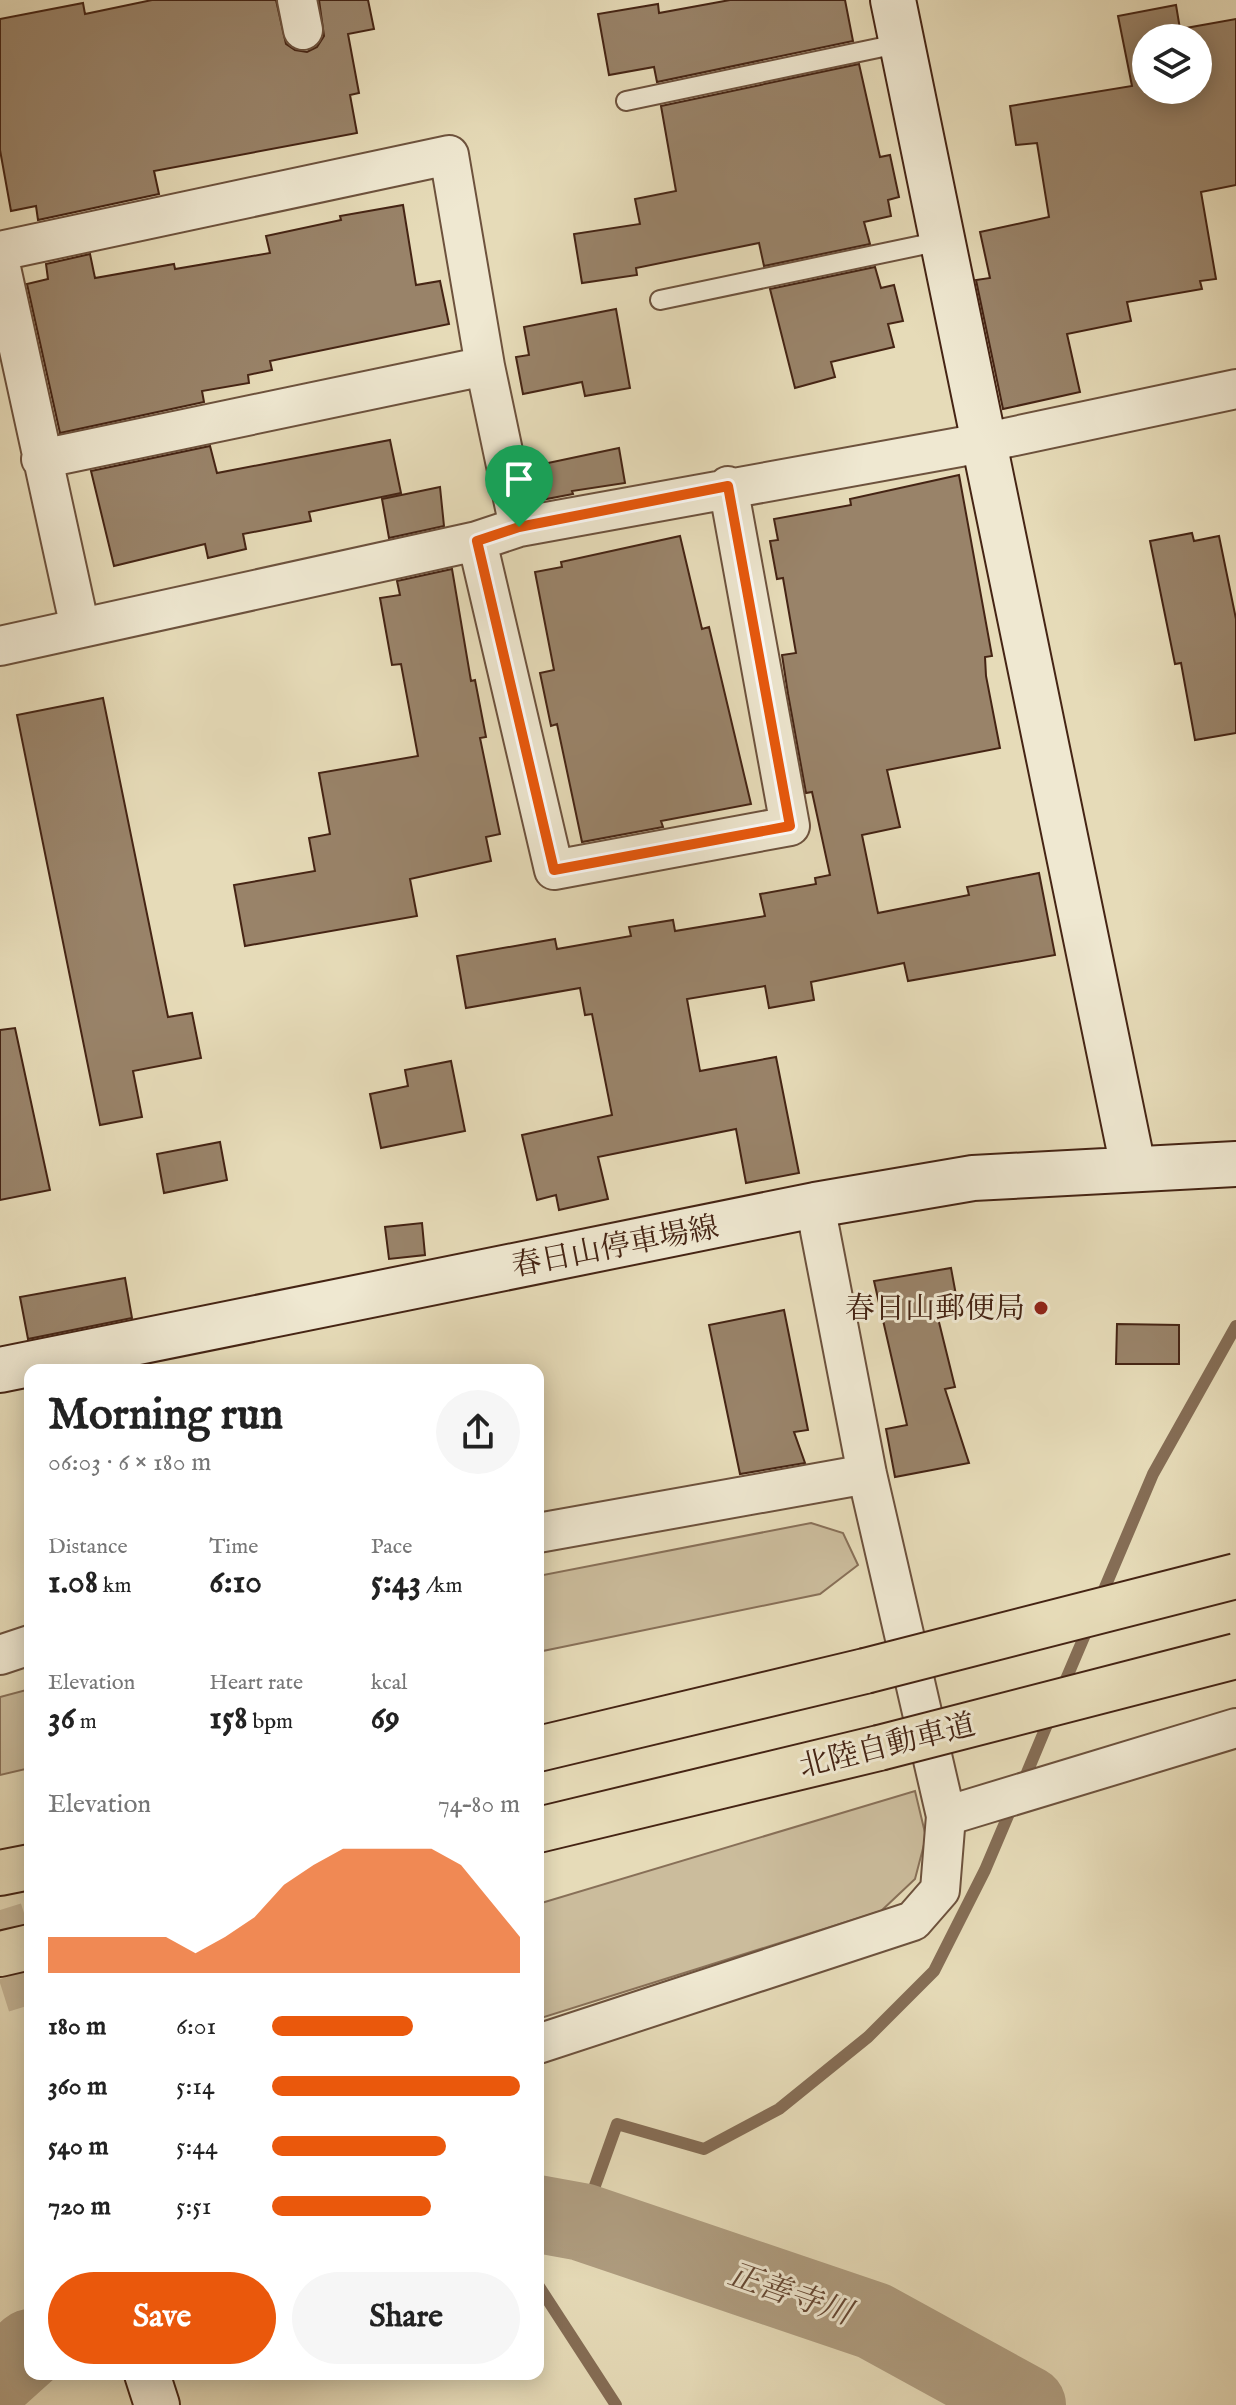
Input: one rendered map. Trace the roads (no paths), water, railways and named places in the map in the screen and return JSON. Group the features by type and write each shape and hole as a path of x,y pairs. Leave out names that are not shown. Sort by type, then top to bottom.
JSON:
{"highway":[{"path":"544,1748 865,1671 1236,1576"},
{"name":"北陸自動車道","path":"544,1829 879,1748 1236,1656"},
{"path":"0,1873 24,1868"},
{"path":"0,1954 24,1948"}],"main road":[{"path":"893,0 1133,1167"},
{"name":"春日山停車場線","path":"30,1364 815,1205 973,1178 1133,1167 1236,1164"},
{"name":"春日山停車場線","path":"0,1370 24,1365"},
{"path":"149,2380 157,2405"}],"street":[{"path":"0,251 449,155 485,366 519,527"},
{"path":"0,263 80,628"},
{"path":"41,459 485,366"},
{"path":"0,646 477,541 519,527 728,486 982,443 1236,389"},
{"path":"477,541 554,870 790,826 728,486"},
{"path":"544,2042 913,1921 940,1890 946,1816 867,1474 815,1205"},
{"path":"544,1532 867,1474"},
{"path":"0,1655 24,1647"},
{"path":"946,1816 1236,1728"}],"lane":[{"path":"626,101 902,43"},
{"path":"660,300 941,241"}],"waterway":[{"path":"1100,1599 1153,1474 1236,1326"},
{"path":"1061,1691 1090,1623"},
{"path":"1021,1787 1051,1715"},
{"path":"582,2222 617,2124 704,2149 779,2109 868,2037 934,1971 985,1870 1013,1804"},
{"name":"正善寺川","path":"544,2215 582,2222 874,2321 1027,2405"},
{"path":"544,2294 616,2405"},
{"name":"正善寺川","path":"0,2375 24,2353"}],"tunnel":[{"path":"0,1910 24,1986"}],"place":[{"name":"春日山郵便局","path":"1041,1308"}]}
